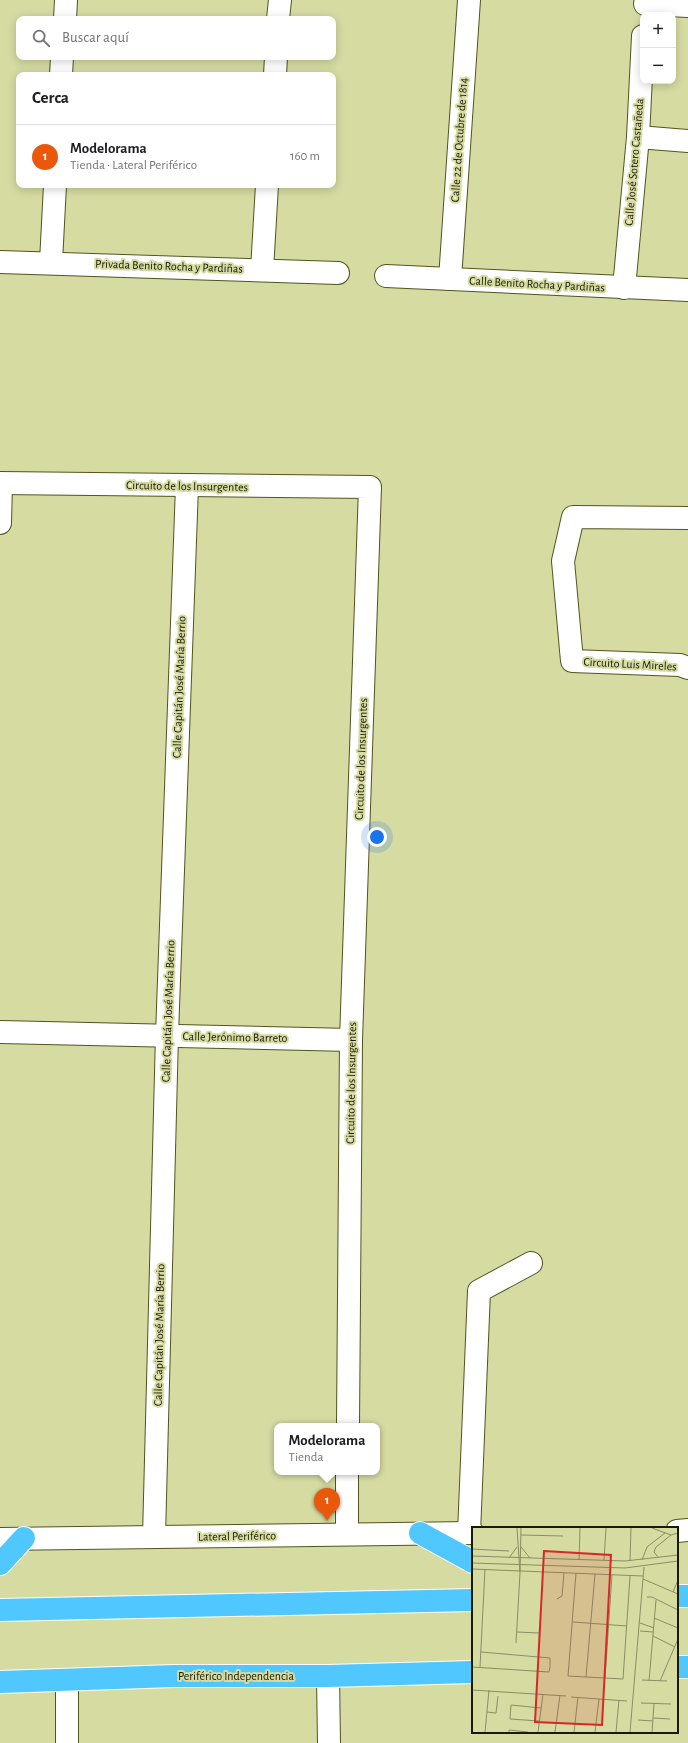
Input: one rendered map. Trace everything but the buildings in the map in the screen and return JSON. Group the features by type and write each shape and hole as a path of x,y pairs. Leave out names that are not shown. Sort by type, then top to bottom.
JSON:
{"highway":[{"path":"420,1533 472,1561"},
{"path":"0,1564 24,1538"},
{"path":"0,1610 472,1600"},
{"name":"Periférico Independencia","path":"0,1682 67,1681 174,1676 328,1676 472,1672"}],"street":[{"path":"64,16 66,0"},
{"path":"278,16 280,0"},
{"name":"Calle 22 de Octubre de 1814","path":"450,279 469,0"},
{"path":"645,6 688,6"},
{"name":"Calle José Sotero Castañeda","path":"624,288 638,137 642,48"},
{"path":"61,72 62,60"},
{"path":"275,72 276,60"},
{"path":"638,137 688,141"},
{"path":"51,262 55,188"},
{"path":"262,270 267,188"},
{"name":"Privada Benito Rocha y Pardiñas","path":"0,262 51,262 338,273"},
{"name":"Calle Benito Rocha y Pardiñas","path":"386,276 688,290"},
{"path":"0,523 1,483"},
{"name":"Circuito de los Insurgentes","path":"1,483 370,487 351,1040 348,1423"},
{"name":"Calle Capitán José María Berrio","path":"154,1537 167,1035 187,486"},
{"name":"Circuito Luis Mireles","path":"688,518 573,517 563,561 572,661 680,665 688,668"},
{"name":"Calle Jerónimo Barreto","path":"0,1032 351,1040"},
{"path":"471,1533 479,1291 531,1263"},
{"path":"347,1534 348,1475"},
{"path":"678,1531 688,1530"},
{"name":"Lateral Periférico","path":"0,1539 471,1533"},
{"path":"328,1676 329,1743"},
{"path":"67,1681 67,1743"}],"place":[{"name":"Modelorama","path":"327,1521"}]}
